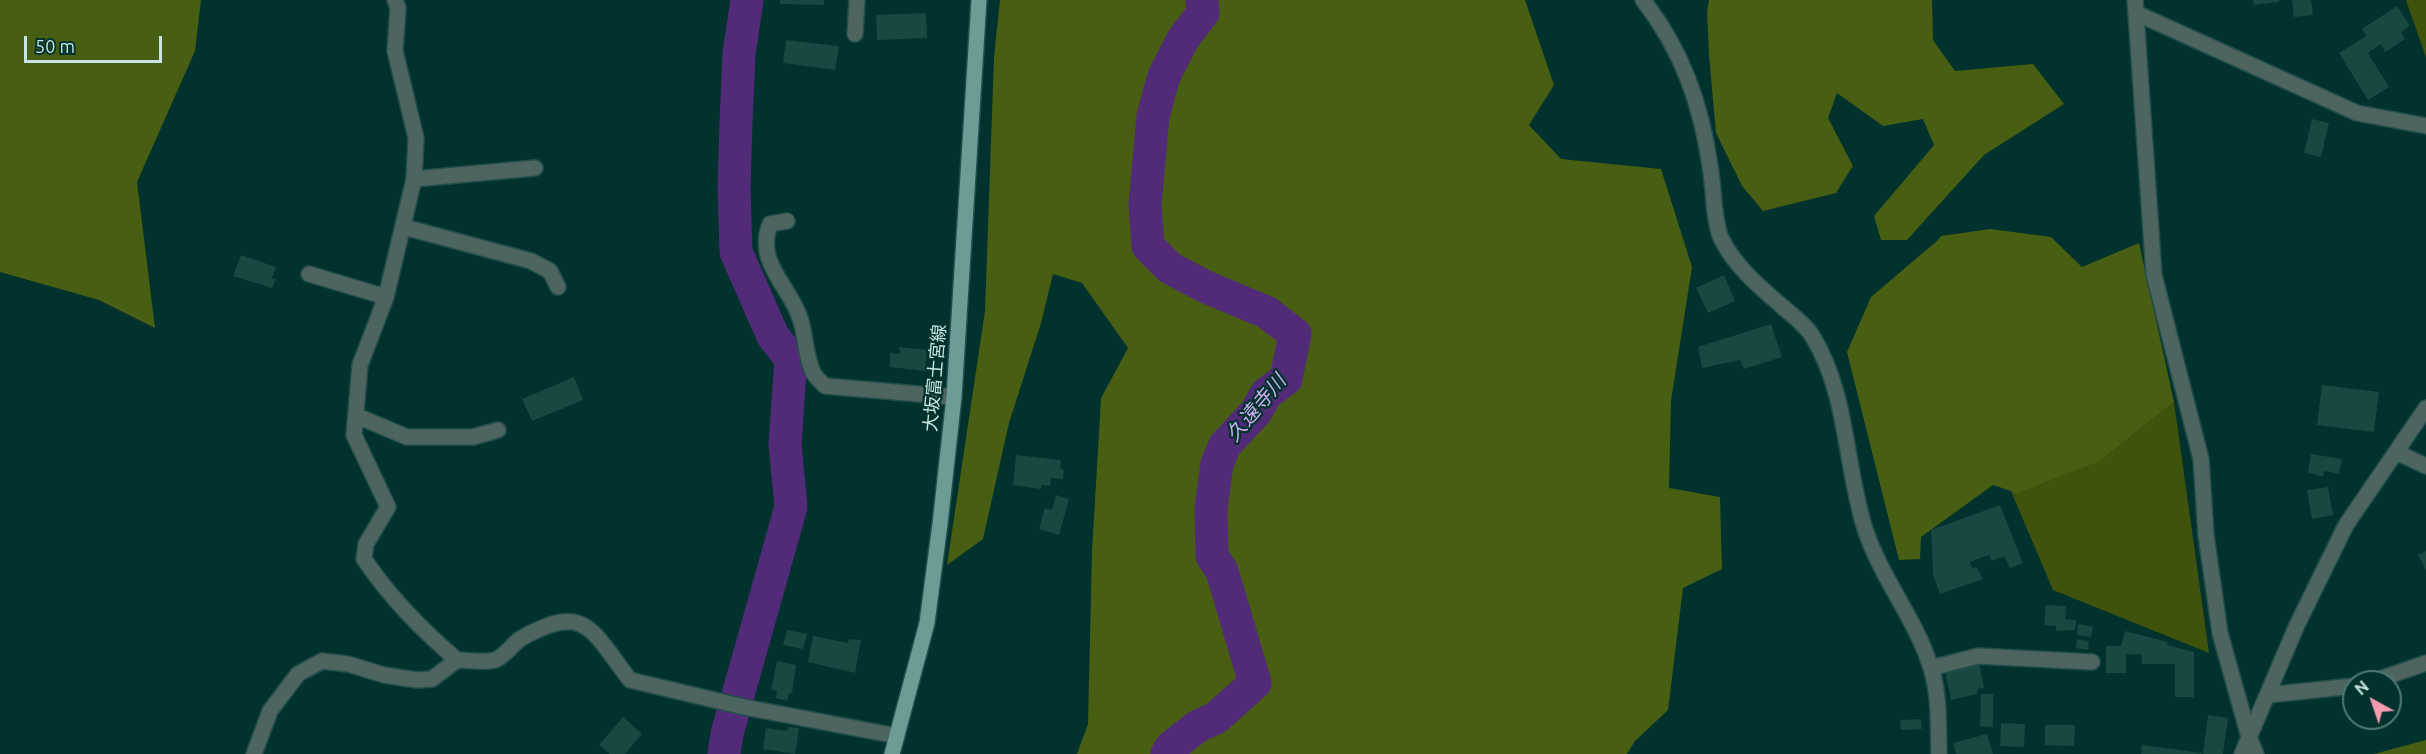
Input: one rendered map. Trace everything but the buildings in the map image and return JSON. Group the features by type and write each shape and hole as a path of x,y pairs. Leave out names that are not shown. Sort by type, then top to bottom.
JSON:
{"main road":[{"name":"大坂富士宮線","path":"892,754 927,623 954,397 979,0"}],"street":[{"path":"395,0 398,8 395,51 416,138 414,179 386,297 360,365 354,435 388,507 366,544 364,558 378,580 441,647 457,660"},
{"path":"855,34 857,0"},
{"path":"1643,0 1676,48 1689,77 1706,142 1720,236 1755,284 1802,323 1813,336 1824,359 1837,395 1865,529 1931,668 1938,714 1939,754"},
{"path":"2256,754 2249,737 2220,633 2206,535 2201,459 2154,275 2135,6 2357,113 2426,126"},
{"path":"414,179 535,168"},
{"path":"787,221 770,224 766,234 769,257 775,277 786,289 800,317 813,373 825,386 954,397"},
{"path":"404,227 531,261 550,271 558,287"},
{"path":"309,274 386,297"},
{"path":"2242,754 2297,625 2346,525 2426,408"},
{"path":"357,416 407,437 473,437 498,430"},
{"path":"2396,452 2426,466"},
{"path":"254,754 270,711 298,674 322,661 348,664 384,675 417,680 432,679 457,660 495,660 517,641 546,625 564,620 579,623 593,631 630,680 744,707 897,736"},
{"path":"1931,668 1978,656 2092,662"},
{"path":"2402,671 2426,663"},
{"path":"2267,695 2342,687"}],"green space":[{"path":"0,0 201,0 195,51 137,182 155,328 99,300 0,272"},
{"path":"1000,0 1525,0 1554,85 1529,125 1561,159 1661,169 1692,267 1671,401 1669,488 1720,497 1722,569 1683,588 1668,710 1635,741 1627,754 1077,754 1088,724 1092,552 1101,398 1128,348 1082,283 1053,274 1041,323 1009,423 983,539 947,565 985,311 994,57"},
{"path":"1709,0 1932,0 1933,40 1955,71 2033,64 2064,104 1984,155 1907,240 1881,240 1874,216 1934,145 1923,119 1883,126 1837,93 1828,118 1853,166 1836,193 1763,211 1742,186 1716,133 1709,55 1707,12"},
{"path":"2406,0 2426,0 2426,57 2425,55"},
{"path":"1990,229 2051,237 2082,267 2139,243 2174,402 2100,461 2017,493 1993,485 1921,537 1920,559 1899,560 1847,352 1871,297 1941,236"},
{"path":"2174,402 2209,653 2053,590 2011,491 2105,457"},
{"path":"2426,740 2426,754 2374,754"}],"waterway":[{"path":"724,754 727,734 791,507 785,444 791,359 773,336 736,252 734,188 736,122 739,54 747,0"},
{"name":"久遠寺川","path":"1167,754 1171,747 1198,726 1216,718 1255,683 1222,571 1212,556 1211,508 1217,464 1225,445 1256,412 1266,394 1286,379 1295,334 1266,312 1206,287 1170,268 1148,246 1145,205 1153,116 1164,76 1183,39 1203,13 1202,0"}]}
